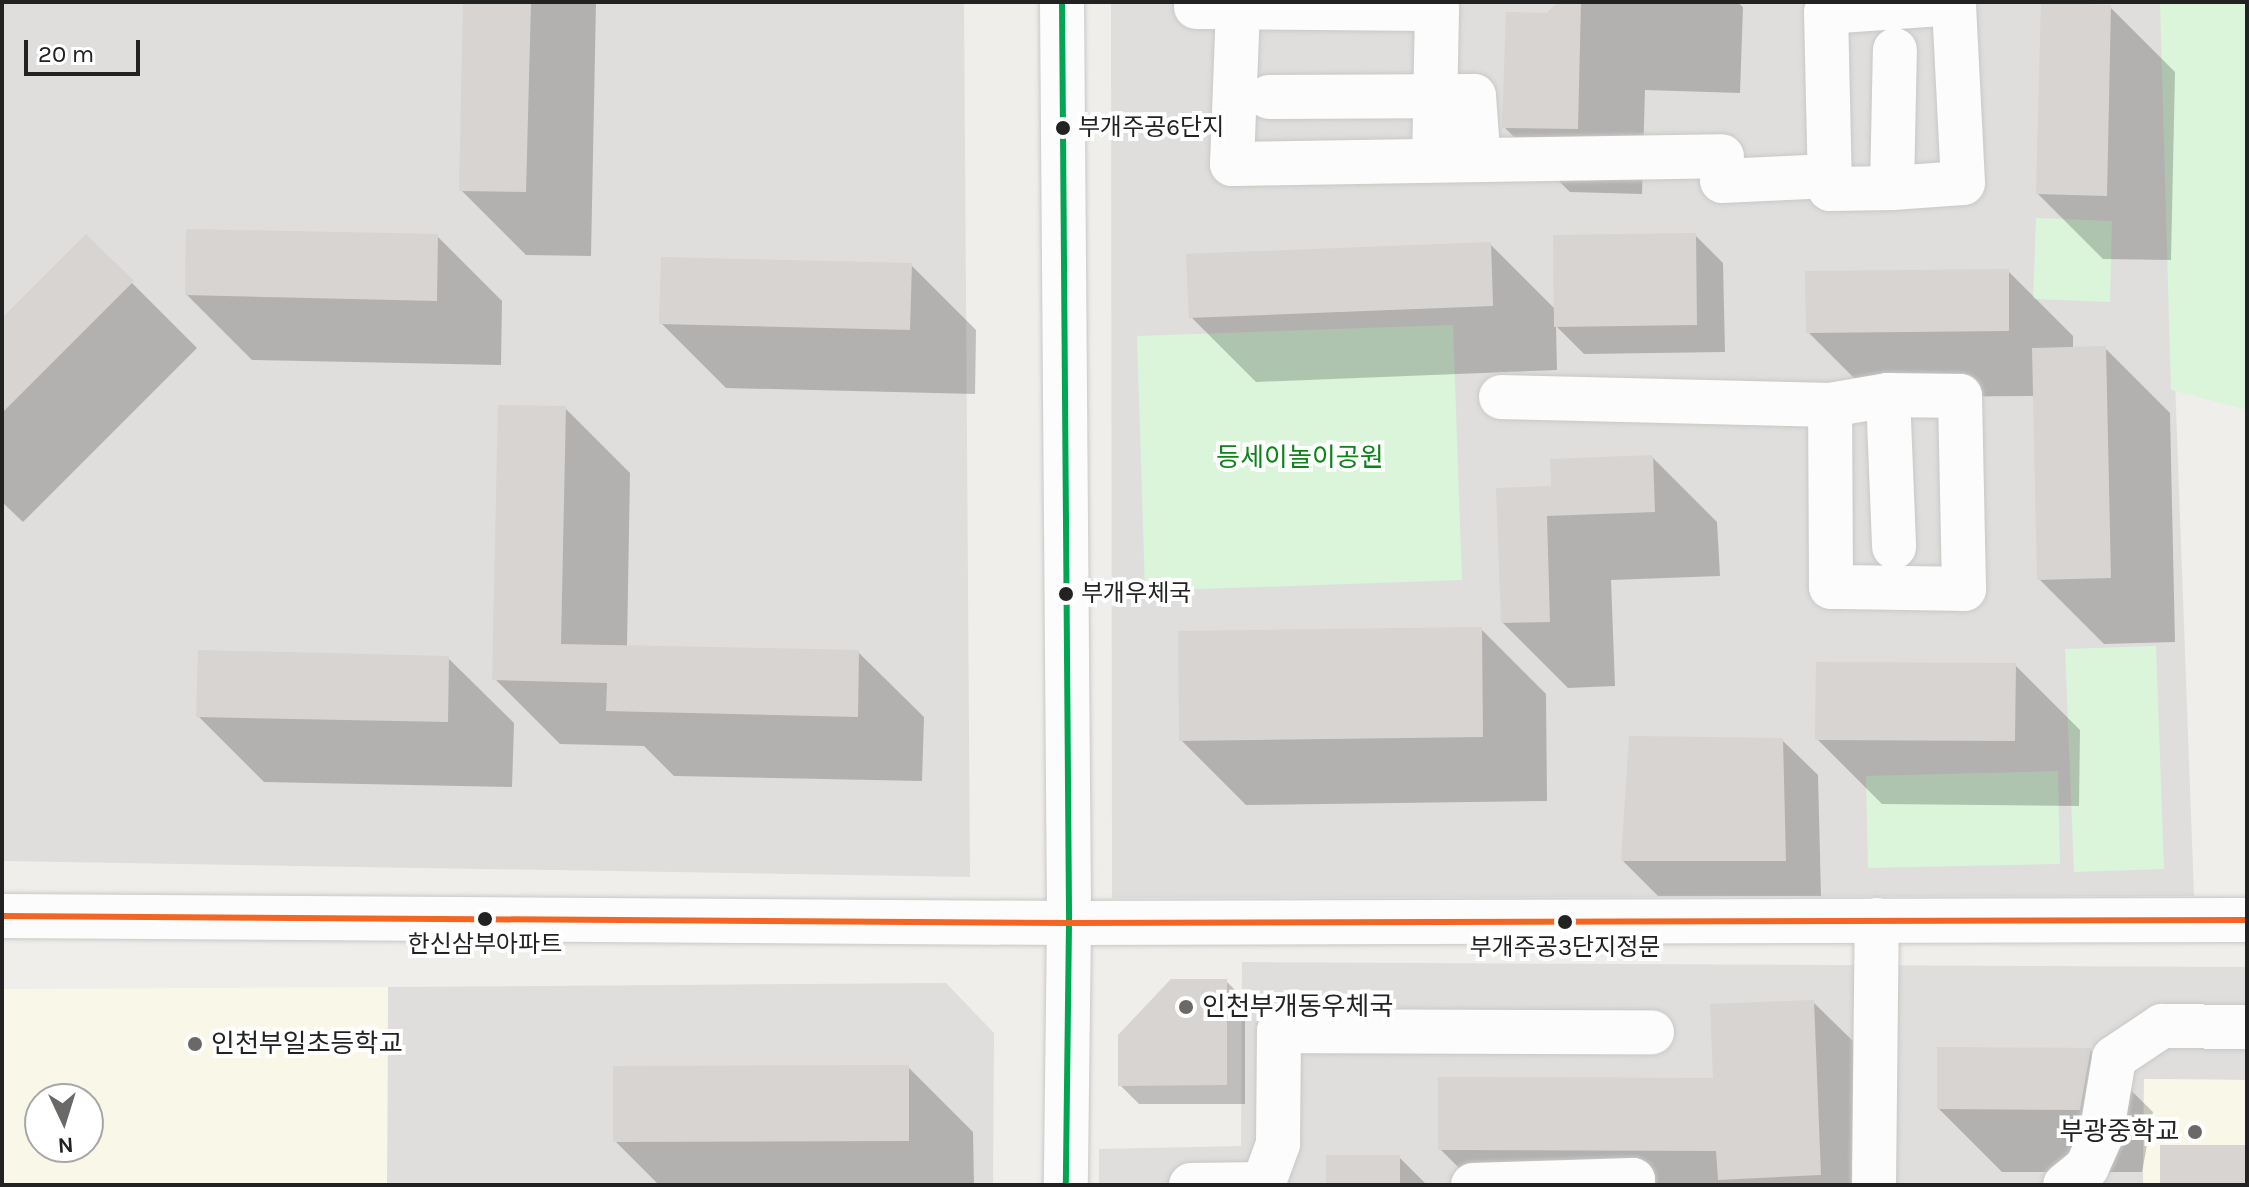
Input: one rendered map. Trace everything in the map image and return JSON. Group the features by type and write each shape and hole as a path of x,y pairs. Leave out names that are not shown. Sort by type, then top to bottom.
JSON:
{"street":[{"path":"1062,2 1069,923 1066,1185"},
{"path":"1954,3 1963,183 1892,188 1830,189 1826,12 1954,3"},
{"path":"1434,160 1437,9 1217,8 1232,164 1434,160 1722,168 1830,176"},
{"path":"1892,188 1895,50"},
{"path":"1269,97 1474,96 1477,137"},
{"path":"1501,397 1830,405 1888,395 1960,396 1964,589 1831,587 1830,405"},
{"path":"1888,395 1894,547"},
{"path":"2,916 1069,923 2247,920"},
{"path":"1874,1185 1877,920"},
{"path":"2065,1185 2087,1167 2101,1136 2114,1058 2162,1026 2247,1027"},
{"path":"1191,1185 1263,1184 1278,1144 1279,1031 1652,1032"},
{"path":"1473,1185 1633,1180 1633,1185"}],"shaded area":[{"path":"2,2 964,2 970,877 2,861"},
{"path":"1111,2 2161,2 2194,896 1112,898"},
{"path":"1242,962 2247,967 2247,1080 2144,1079 2143,1185 1099,1185 1099,1149 1241,1146"},
{"path":"946,983 994,1033 993,1185 387,1185 388,987"},
{"name":"인천부일초등학교","path":"388,987 387,1185 2,1185 2,989"},
{"name":"부광중학교","path":"2144,1079 2247,1080 2247,1185 2143,1185"}],"green space":[{"path":"2160,2 2247,2 2247,410 2171,390"},
{"path":"2036,218 2112,221 2110,302 2033,299"},
{"name":"등세이놀이공원","path":"1453,325 1462,580 1145,591 1137,336"},
{"path":"2156,646 2164,869 2074,872 2065,649"},
{"path":"2058,771 2060,864 1868,868 1866,776"}],"building":[{"path":"463,2 531,2 526,192 459,191"},
{"path":"1557,2 1581,2 1578,129 1502,128 1506,12 1547,13"},
{"path":"2041,3 2111,5 2107,196 2036,194"},
{"path":"186,229 438,234 437,301 185,295"},
{"path":"1696,233 1697,325 1554,327 1553,235"},
{"path":"86,234 134,281 2,413 2,318"},
{"path":"1491,242 1493,306 1189,318 1186,254"},
{"path":"661,257 912,263 910,330 659,324"},
{"path":"2009,269 2009,331 1806,333 1805,271"},
{"path":"2106,346 2111,578 2037,580 2032,348"},
{"path":"498,405 566,406 561,644 859,650 858,717 606,711 607,683 492,680"},
{"path":"1653,455 1655,512 1547,516 1550,622 1501,623 1496,488 1551,486 1550,459"},
{"path":"1482,627 1483,737 1179,741 1178,631"},
{"path":"198,650 449,656 448,722 196,717"},
{"path":"1816,662 2016,663 2015,741 1815,740"},
{"path":"1629,736 1783,738 1786,861 1621,861"},
{"name":"인천부개동우체국","path":"1171,979 1227,979 1227,1085 1118,1086 1118,1035"},
{"path":"1814,1000 1821,1175 1718,1180 1716,1151 1438,1150 1438,1077 1713,1078 1710,1004"},
{"path":"1937,1047 2091,1048 2080,1110 1937,1109"},
{"path":"909,1065 909,1141 613,1142 613,1066"},
{"path":"2160,1145 2247,1145 2247,1185 2160,1185"},
{"path":"1326,1155 1400,1155 1400,1185 1326,1185"}],"transit line":[{"path":"1062,2 1069,923 1066,1185"},
{"path":"2,916 1069,923 2247,920"}],"place":[{"name":"부개주공6단지","path":"1063,128"},
{"name":"부개우체국","path":"1066,594"},
{"name":"한신삼부아파트","path":"485,919"},
{"name":"부개주공3단지정문","path":"1565,922"},
{"name":"인천부개동우체국","path":"1186,1007"},
{"name":"인천부일초등학교","path":"195,1044"},
{"name":"부광중학교","path":"2195,1132"}]}
